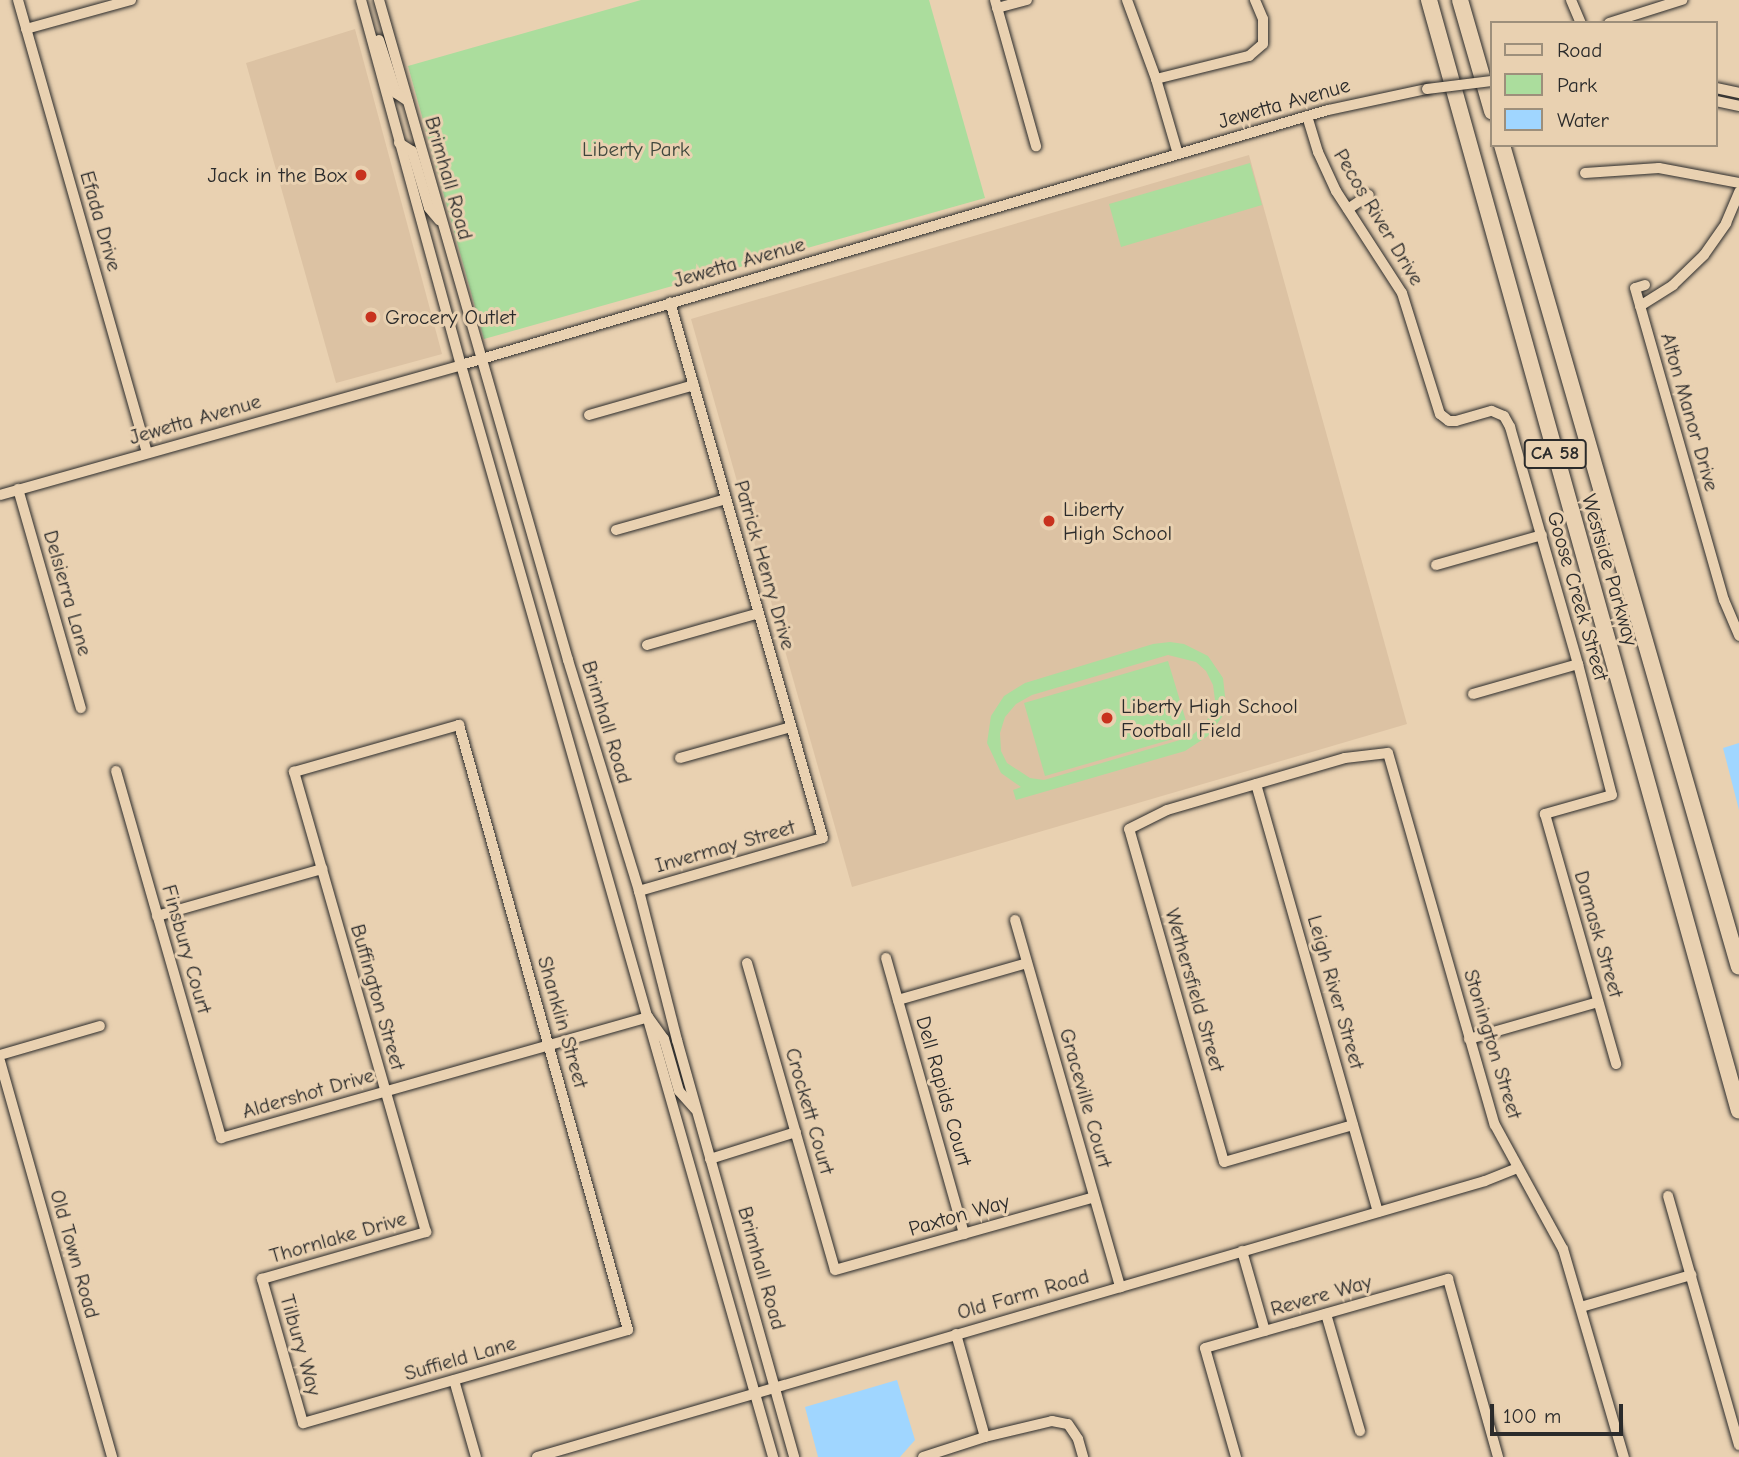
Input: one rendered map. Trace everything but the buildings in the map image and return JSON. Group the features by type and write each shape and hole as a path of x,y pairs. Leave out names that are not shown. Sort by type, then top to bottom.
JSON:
{"highway":[{"name":"Westside Parkway","path":"1429,0 1739,1111"},
{"path":"1460,0 1490,104"},
{"name":"Westside Parkway","path":"1503,147 1739,967"}],"street":[{"name":"Efada Drive","path":"18,0 147,453"},
{"path":"26,29 131,0"},
{"name":"Brimhall Road","path":"361,0 461,365 772,1457"},
{"name":"Brimhall Road","path":"379,0 568,660 639,891 697,1112 794,1457"},
{"path":"1027,0 996,4 1036,146"},
{"path":"1127,0 1156,79 1178,154"},
{"path":"1156,79 1249,56 1263,44 1263,19 1255,0"},
{"path":"1571,0 1580,21"},
{"path":"1615,21 1682,0"},
{"path":"368,27 379,39 396,93 408,101"},
{"name":"Jewetta Avenue","path":"0,495 461,365 1307,116 1369,99 1490,81"},
{"path":"1718,88 1739,93"},
{"path":"1718,98 1739,100"},
{"path":"1718,99 1739,106"},
{"name":"Pecos River Drive","path":"1307,116 1325,172 1402,293 1415,327 1437,408 1443,418 1456,421 1486,411 1499,413"},
{"path":"399,143 412,151 429,208 443,225"},
{"path":"1585,173 1659,168 1739,183"},
{"path":"1640,306 1673,285 1704,255 1726,223 1739,192"},
{"path":"1348,209 1369,195"},
{"name":"Alton Manor Drive","path":"1645,285 1635,288 1724,600 1739,636"},
{"name":"Patrick Henry Drive","path":"670,302 823,838"},
{"path":"589,415 694,385"},
{"name":"Goose Creek Street","path":"1499,413 1508,422 1542,535 1612,795 1545,814"},
{"name":"Delsierra Lane","path":"18,489 81,708"},
{"path":"617,530 726,499"},
{"path":"1436,565 1542,535"},
{"path":"647,645 759,613"},
{"path":"1472,694 1578,664"},
{"name":"Buffington Street","path":"426,1232 294,772 459,725"},
{"name":"Shanklin Street","path":"459,725 628,1330"},
{"path":"680,758 791,726"},
{"name":"Stonington Street","path":"1256,784 1345,758 1388,753 1495,1125 1563,1249 1624,1457"},
{"name":"Finsbury Court","path":"116,771 221,1138"},
{"name":"Wethersfield Street","path":"1256,784 1167,810 1129,829 1224,1162 1353,1125"},
{"name":"Leigh River Street","path":"1256,784 1378,1212"},
{"name":"Damask Street","path":"1545,814 1616,1064"},
{"name":"Invermay Street","path":"639,891 823,838"},
{"path":"157,916 322,869"},
{"name":"Graceville Court","path":"1015,920 1119,1287"},
{"name":"Dell Rapids Court","path":"886,958 964,1234"},
{"name":"Crockett Court","path":"747,963 835,1270"},
{"path":"898,1000 1027,963"},
{"path":"1469,1039 1598,1002"},
{"path":"648,1017 664,1039 679,1091 697,1112"},
{"name":"Aldershot Drive","path":"221,1138 648,1017"},
{"path":"0,1055 100,1026"},
{"name":"Old Town Road","path":"0,1061 112,1457"},
{"path":"710,1159 796,1132"},
{"name":"Old Farm Road","path":"537,1457 1378,1212 1518,1168"},
{"path":"1668,1196 1739,1445"},
{"name":"Paxton Way","path":"835,1270 1094,1197"},
{"name":"Thornlake Drive","path":"262,1279 426,1232"},
{"path":"1242,1251 1265,1331"},
{"path":"1581,1307 1691,1275"},
{"name":"Tilbury Way","path":"262,1279 303,1423"},
{"name":"Revere Way","path":"1236,1457 1205,1348 1448,1279 1499,1457"},
{"path":"1326,1314 1360,1432"},
{"name":"Suffield Lane","path":"303,1423 628,1330"},
{"path":"956,1334 985,1437"},
{"path":"454,1380 476,1457"},
{"path":"923,1457 985,1437 1052,1420 1068,1424 1078,1439 1083,1457"}],"shaded area":[{"path":"355,29 442,354 336,383 246,63"},
{"name":"Liberty High School","path":"1249,155 1407,724 852,887 691,319"}],"green space":[{"name":"Liberty Park","path":"641,0 929,0 985,198 484,339 408,66"},
{"path":"1250,163 1262,205 1121,247 1109,204"},
{"path":"1153,644 1184,644 1208,656 1223,678 1226,705 1222,717 1208,736 1185,751 1016,800 1013,790 1021,787 1001,773 987,743 991,716 1004,696 1025,683","holes":["1168,655 1196,662 1206,671 1213,685 1215,700 1211,714 1202,727 1190,737 1044,780 1030,778 1007,763 1001,751 1000,733 1005,717 1016,704 1032,695"]},
{"name":"Liberty High School Football Field","path":"1168,661 1190,734 1045,776 1024,703"}],"water":[{"path":"1739,743 1739,810 1723,748"},
{"path":"897,1380 915,1440 900,1457 818,1457 805,1407"}],"place":[{"name":"Jack in the Box","path":"361,175"},
{"name":"Grocery Outlet","path":"371,317"},
{"name":"Liberty High School","path":"1049,521"},
{"name":"Liberty High School Football Field","path":"1107,718"}]}
